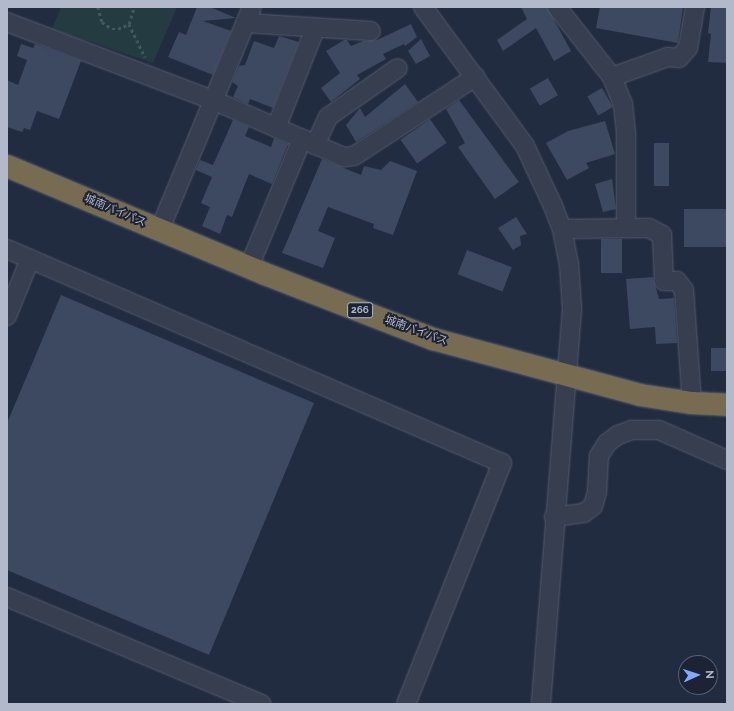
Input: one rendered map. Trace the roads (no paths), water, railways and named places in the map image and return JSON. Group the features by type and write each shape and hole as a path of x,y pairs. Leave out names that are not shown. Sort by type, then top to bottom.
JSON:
{"highway":[{"name":"城南バイパス","path":"7,166 249,267 433,339 640,395 692,403 727,405"}],"street":[{"path":"423,7 525,146 544,182 562,230 569,264 572,309 554,518 541,704"},
{"path":"557,7 612,78 624,104 626,134 626,228"},
{"path":"612,78 668,57 679,58 688,48 694,7"},
{"path":"160,229 215,101 249,15 315,29 371,32"},
{"path":"7,22 215,101 344,157 354,156 475,77"},
{"path":"276,128 315,29"},
{"path":"249,267 309,142 328,117 398,68"},
{"path":"562,230 649,228 662,235 664,281 677,281 684,290 692,403"},
{"path":"7,249 502,463 406,704"},
{"path":"7,316 30,259"},
{"path":"554,518 584,513 594,506 597,492 599,456 607,443 618,435 632,430 659,430 727,460"},
{"path":"7,597 261,704"}]}
